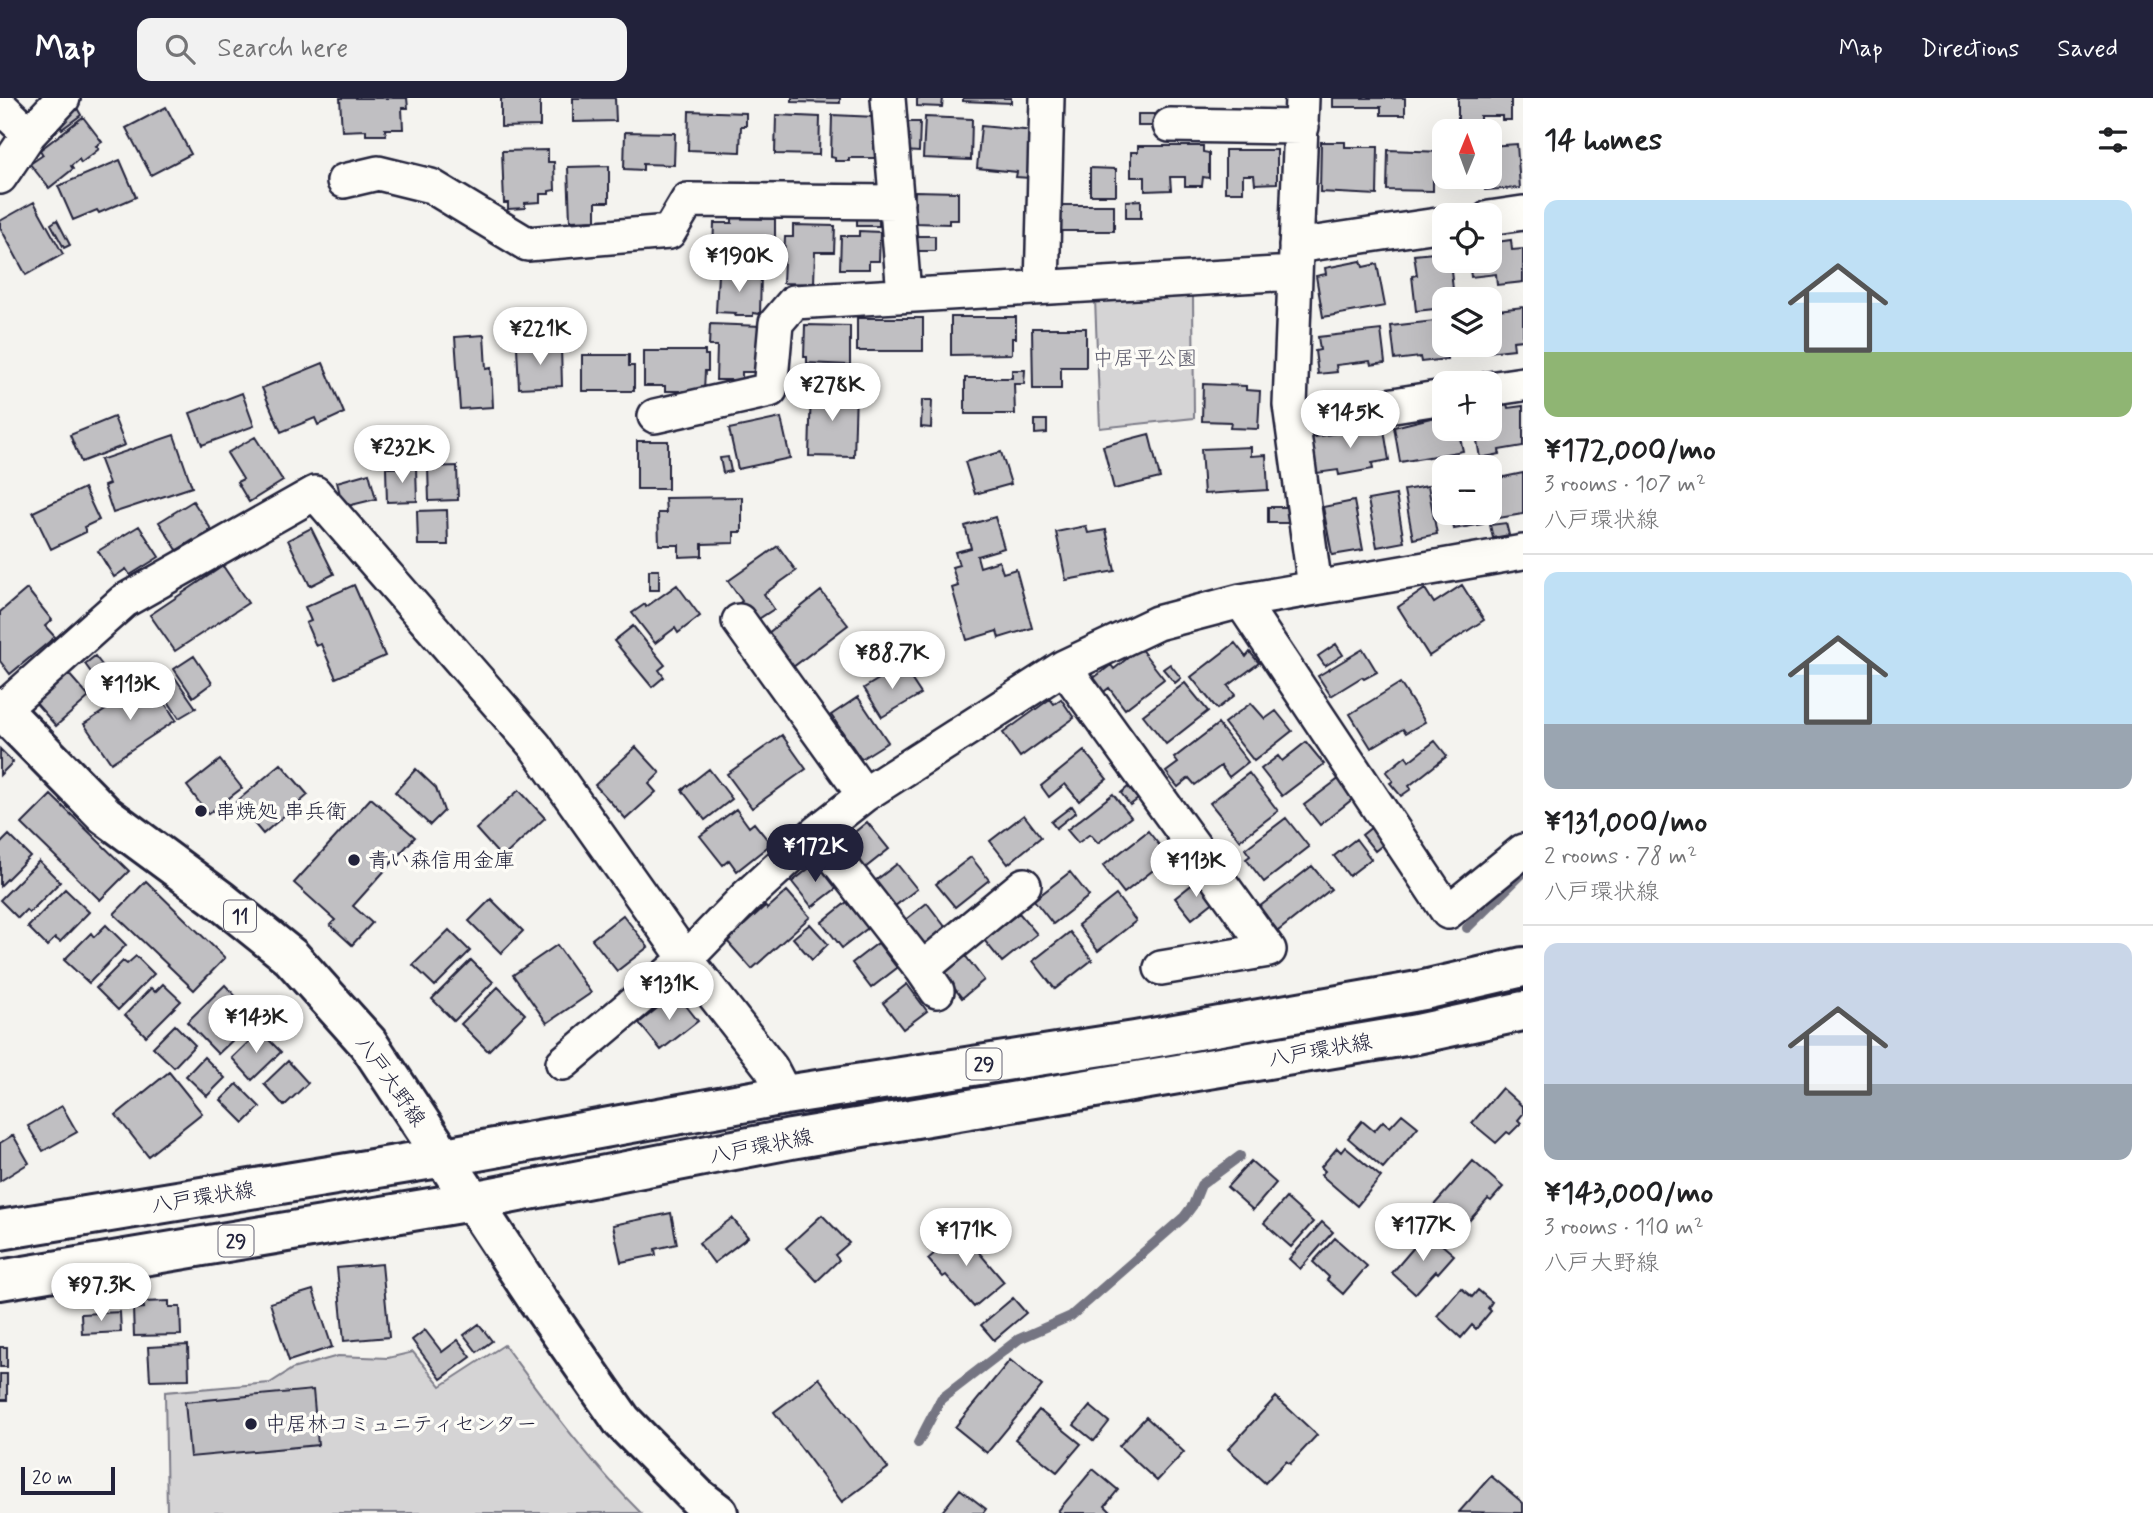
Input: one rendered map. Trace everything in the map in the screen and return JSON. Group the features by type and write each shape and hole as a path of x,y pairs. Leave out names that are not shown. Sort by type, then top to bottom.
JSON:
{"main road":[{"name":"八戸大野線","path":"1,709 105,815 292,957 368,1043 622,1420 696,1497 718,1513"},
{"name":"八戸環状線","path":"0,1230 445,1157 785,1095 1148,1038 1424,990 1523,967"},
{"name":"八戸環状線","path":"0,1280 472,1201 791,1139 1417,1034 1523,1011"}],"street":[{"path":"0,177 29,134 63,98"},
{"path":"888,98 904,294"},
{"path":"1042,287 1047,98"},
{"path":"0,106 29,134"},
{"path":"1170,125 1302,113 1290,405 1315,587"},
{"path":"344,181 378,173 431,186 527,244 669,232 688,200 897,202"},
{"path":"1502,216 1523,213"},
{"path":"654,416 770,390 776,323 794,302 1042,287 1295,260 1432,227"},
{"path":"1502,388 1523,384"},
{"path":"1293,421 1432,399"},
{"path":"1,709 124,601 315,493 535,746 687,959 771,1068 785,1095"},
{"path":"563,1063 687,959 745,898 816,833 864,795 1064,667 1157,623 1241,601 1523,552"},
{"path":"1241,601 1448,912 1523,851"},
{"path":"739,621 864,795"},
{"path":"1064,667 1269,950 1161,968"},
{"path":"816,833 929,980 1024,885"}],"green space":[{"name":"中居平公園","path":"1193,295 1194,418 1100,428 1095,299"},
{"path":"504,1345 586,1453 641,1513 167,1513 165,1392 270,1383 292,1369 338,1356 388,1358 413,1352 441,1386"}],"building":[{"path":"340,98 407,98 408,108 402,108 403,129 385,129 386,135 366,135 366,130 342,131"},
{"path":"501,98 540,98 540,126 501,127"},
{"path":"573,98 615,98 616,121 573,122"},
{"path":"792,98 840,98 840,103 792,102"},
{"path":"917,98 943,98 942,107 917,106"},
{"path":"963,98 1011,98 1011,103 963,101"},
{"path":"1333,98 1405,98 1405,115 1381,115 1381,107 1333,107"},
{"path":"1458,98 1511,98 1511,120 1502,120 1502,116 1458,119"},
{"path":"166,107 191,154 151,175 126,128"},
{"path":"77,108 81,115 62,129 58,123"},
{"path":"689,111 746,113 746,126 741,126 740,152 688,150"},
{"path":"1138,114 1162,114 1161,126 1138,126"},
{"path":"776,115 820,117 819,155 775,154"},
{"path":"832,115 876,117 875,158 835,161 835,158 831,157"},
{"path":"83,117 102,142 96,146 99,149 81,163 79,159 71,166 73,169 49,188 30,164 43,155 40,150"},
{"path":"925,117 972,119 971,160 923,158"},
{"path":"905,122 920,122 919,152 904,151"},
{"path":"981,126 1034,131 1030,178 1016,177 1017,172 977,168"},
{"path":"625,132 675,133 674,165 643,164 643,170 624,169"},
{"path":"1321,142 1345,142 1345,147 1378,147 1377,195 1320,192"},
{"path":"1517,144 1520,188 1485,190 1502,189 1502,145"},
{"path":"1138,146 1203,146 1203,152 1209,153 1209,178 1203,177 1202,186 1185,186 1185,177 1170,177 1171,190 1145,191 1145,177 1131,177 1131,152 1138,152"},
{"path":"548,150 548,162 554,162 555,190 549,191 549,194 540,194 540,202 525,203 525,208 508,209 508,203 504,203 502,151"},
{"path":"1225,150 1277,150 1277,183 1255,184 1254,175 1243,175 1243,192 1225,192"},
{"path":"1388,150 1432,152 1433,191 1387,190"},
{"path":"120,160 136,197 99,213 97,210 73,220 58,186"},
{"path":"609,166 609,202 596,202 596,220 570,221 568,167"},
{"path":"1090,168 1116,169 1116,195 1090,195"},
{"path":"915,191 958,192 958,220 949,220 949,224 914,223"},
{"path":"1141,200 1141,218 1126,218 1126,201"},
{"path":"34,202 63,254 26,275 0,227 0,221"},
{"path":"1060,205 1114,205 1114,231 1060,231"},
{"path":"732,218 775,219 775,237 765,237 765,258 727,257 727,252 713,252 714,223 732,223"},
{"path":"857,218 879,219 879,226 857,226"},
{"path":"57,220 70,245 64,248 51,224"},
{"path":"793,225 835,226 834,252 815,252 814,284 783,283 785,237 793,237"},
{"path":"859,231 880,232 879,261 869,261 869,269 840,269 841,236 859,236"},
{"path":"914,236 935,236 935,251 914,251"},
{"path":"1511,240 1512,250 1523,249 1523,282 1497,285 1496,274 1471,277 1470,273 1502,273 1502,241"},
{"path":"1432,253 1432,273 1451,273 1453,287 1432,287 1432,309 1416,311 1412,276 1417,275 1414,255"},
{"path":"1361,261 1363,267 1377,264 1385,306 1323,317 1316,276 1326,274 1325,268"},
{"path":"718,274 761,275 760,314 735,316 736,313 716,312"},
{"path":"1523,307 1523,340 1513,341 1514,349 1502,350 1502,309"},
{"path":"951,317 1016,317 1016,338 1012,338 1012,354 951,355"},
{"path":"857,318 923,318 923,351 857,351"},
{"path":"1432,321 1432,357 1447,359 1421,362 1420,357 1395,360 1391,326"},
{"path":"710,324 762,326 760,372 742,372 742,380 716,380 717,346 709,346"},
{"path":"805,325 850,326 850,365 807,363 807,357 804,357"},
{"path":"1032,328 1086,328 1086,367 1061,367 1061,389 1033,389"},
{"path":"1381,330 1385,363 1371,365 1370,361 1336,365 1337,372 1318,374 1315,351 1320,350 1318,337"},
{"path":"484,335 486,369 491,368 493,407 460,409 455,337"},
{"path":"561,346 562,386 519,388 517,347"},
{"path":"644,351 705,351 705,355 708,355 708,371 705,371 704,391 679,396 679,391 665,391 665,386 644,386"},
{"path":"582,355 629,355 629,366 634,366 634,391 582,391"},
{"path":"323,363 344,413 318,425 315,418 281,432 262,388"},
{"path":"1012,370 1025,370 1024,384 1014,384 1015,414 965,414 965,378 1012,378"},
{"path":"845,371 859,372 858,384 845,383"},
{"path":"1203,384 1246,386 1246,390 1260,391 1258,429 1230,428 1231,422 1202,421"},
{"path":"811,389 856,391 854,457 809,456"},
{"path":"242,393 254,426 202,445 190,413"},
{"path":"922,400 932,400 931,428 921,427"},
{"path":"1507,404 1508,408 1523,406 1523,446 1499,450 1500,454 1479,455 1477,441 1502,441 1502,405"},
{"path":"114,417 125,445 81,462 70,435"},
{"path":"781,418 790,458 738,469 729,429"},
{"path":"1432,418 1432,441 1461,441 1463,451 1400,462 1394,427"},
{"path":"1035,420 1047,420 1047,433 1035,434"},
{"path":"1383,424 1389,460 1372,463 1373,469 1339,475 1338,470 1317,473 1310,438"},
{"path":"1149,434 1160,478 1114,489 1103,446"},
{"path":"174,435 192,487 113,513 104,486 109,484 100,460"},
{"path":"255,437 283,481 249,502 237,482 243,479 227,453"},
{"path":"637,441 668,441 668,489 637,489"},
{"path":"1251,447 1251,456 1266,455 1268,490 1204,494 1201,449"},
{"path":"1001,452 1011,484 975,494 965,462"},
{"path":"728,457 731,471 723,473 720,458"},
{"path":"457,466 458,500 429,501 428,467"},
{"path":"416,467 417,501 387,502 386,468"},
{"path":"369,473 376,499 343,507 337,482"},
{"path":"1523,473 1523,514 1502,518 1502,477"},
{"path":"1428,486 1432,525 1435,525 1437,534 1413,539 1404,490"},
{"path":"84,488 99,520 84,527 86,532 51,549 33,512"},
{"path":"1396,495 1404,542 1377,547 1368,500"},
{"path":"742,497 742,532 734,532 734,543 702,544 702,556 679,557 679,545 659,545 658,513 666,513 665,498"},
{"path":"193,501 211,529 208,531 210,534 177,550 159,522"},
{"path":"1354,501 1363,550 1332,555 1323,507"},
{"path":"1268,507 1291,507 1290,523 1268,523"},
{"path":"447,510 448,545 418,545 417,511"},
{"path":"995,517 1004,548 977,556 980,567 999,561 1003,573 1016,569 1032,628 999,638 997,631 967,640 952,588 958,586 952,567 959,565 955,552 971,548 965,526"},
{"path":"1506,523 1509,535 1493,538 1490,525"},
{"path":"1453,525 1477,525 1454,529"},
{"path":"139,526 159,557 130,575 126,569 114,577 98,551"},
{"path":"1086,526 1088,533 1106,530 1115,571 1066,580 1056,532"},
{"path":"311,528 334,574 310,586 288,540"},
{"path":"778,546 796,571 764,594 774,609 751,624 737,605 742,601 728,581"},
{"path":"223,566 248,603 175,651 150,615"},
{"path":"649,570 659,570 659,590 649,590"},
{"path":"354,585 385,656 336,678 321,644 316,646 306,623 311,621 305,607"},
{"path":"677,585 700,616 678,633 675,628 655,643 632,613 645,604 646,607"},
{"path":"1462,585 1484,620 1429,656 1398,607 1425,589 1434,603"},
{"path":"27,589 52,620 45,626 55,637 10,674 0,661 0,612"},
{"path":"821,591 848,625 793,667 767,634"},
{"path":"633,626 665,665 659,670 664,677 652,687 614,641"},
{"path":"1235,643 1246,657 1250,652 1259,663 1228,686 1235,695 1217,709 1191,677"},
{"path":"1336,644 1343,655 1325,666 1318,656"},
{"path":"1140,648 1164,679 1125,709 1109,688 1101,694 1091,680 1111,665 1114,669"},
{"path":"1363,649 1377,672 1364,679 1362,677 1331,696 1318,676"},
{"path":"95,656 109,674 98,682 85,664"},
{"path":"194,656 212,683 193,697 174,669"},
{"path":"1170,664 1181,678 1175,683 1163,669"},
{"path":"902,665 921,694 882,717 864,688"},
{"path":"123,670 131,681 107,699 98,688"},
{"path":"67,672 89,697 56,726 34,701"},
{"path":"176,679 196,708 179,718 160,689"},
{"path":"150,681 176,720 111,763 84,724"},
{"path":"1185,683 1208,711 1166,744 1143,715"},
{"path":"1400,683 1425,722 1406,733 1403,729 1371,748 1350,714"},
{"path":"858,697 888,742 861,759 831,715"},
{"path":"1050,699 1054,704 1061,699 1074,718 1020,757 1003,733"},
{"path":"1251,703 1265,719 1276,711 1292,731 1254,761 1224,723"},
{"path":"1218,724 1248,762 1229,777 1221,766 1195,785 1189,778 1178,787 1166,772 1178,763 1174,758"},
{"path":"782,735 806,769 752,808 727,774"},
{"path":"1435,741 1447,756 1409,786 1411,789 1401,796 1390,783 1393,781 1386,772 1406,756 1409,761"},
{"path":"1306,742 1324,764 1282,796 1261,769 1278,756 1282,761"},
{"path":"636,747 660,773 649,784 656,792 626,819 595,785"},
{"path":"0,749 13,762 0,775"},
{"path":"1084,751 1107,779 1079,801 1065,784 1049,797 1041,786"},
{"path":"220,760 242,788 208,814 187,786"},
{"path":"281,764 308,795 263,834 236,802"},
{"path":"416,769 436,788 444,811 430,825 395,792"},
{"path":"709,769 732,799 705,820 682,790"},
{"path":"1249,773 1278,811 1240,840 1210,803"},
{"path":"1340,778 1355,797 1320,825 1304,805"},
{"path":"1128,787 1138,799 1130,805 1121,793"},
{"path":"519,790 545,818 502,858 476,829"},
{"path":"1113,794 1131,817 1098,843 1090,834 1078,843 1067,830"},
{"path":"51,795 129,871 100,900 22,824"},
{"name":"青い森信用金庫","path":"371,798 415,837 353,906 372,923 352,945 330,925 335,920 294,883"},
{"path":"1072,806 1076,812 1056,828 1051,822"},
{"path":"736,809 749,827 754,823 771,844 737,871 729,860 723,865 700,836"},
{"path":"1024,815 1041,837 1008,864 990,841"},
{"path":"1286,818 1309,847 1264,882 1246,859 1250,856 1245,849"},
{"path":"867,822 889,849 865,868 844,841"},
{"path":"1377,823 1390,839 1375,851 1362,835"},
{"path":"1148,831 1164,851 1156,857 1161,864 1124,893 1103,866"},
{"path":"9,835 30,856 0,886 0,844"},
{"path":"1356,839 1371,859 1349,876 1334,856"},
{"path":"971,857 989,880 955,907 936,884"},
{"path":"39,861 60,882 29,913 26,910 18,918 0,900"},
{"path":"818,861 838,887 812,907 792,882"},
{"path":"897,864 917,889 895,906 875,881"},
{"path":"1312,866 1331,889 1278,931 1259,907"},
{"path":"1070,872 1089,896 1053,924 1034,900"},
{"path":"1199,879 1216,900 1192,919 1175,898"},
{"path":"146,881 225,958 194,990 114,914"},
{"path":"65,889 89,912 60,942 55,938 47,946 28,927"},
{"path":"787,891 810,917 752,969 727,941 765,906 767,909"},
{"path":"1116,895 1136,921 1098,951 1078,925"},
{"path":"491,899 523,931 501,953 469,921"},
{"path":"847,902 868,928 842,948 822,922"},
{"path":"927,903 946,928 923,946 904,921"},
{"path":"1019,913 1037,934 1002,962 984,940"},
{"path":"623,915 648,947 617,971 592,939"},
{"path":"810,924 828,944 812,960 793,938"},
{"path":"106,925 126,945 89,983 64,960 91,933 94,937"},
{"path":"449,930 470,951 435,986 413,965"},
{"path":"1070,932 1092,960 1055,989 1033,961"},
{"path":"878,943 897,968 871,988 852,963"},
{"path":"557,945 591,993 547,1023 513,975"},
{"path":"964,954 984,980 962,998 942,972"},
{"path":"136,956 154,974 118,1010 96,988 123,961 127,964"},
{"path":"471,960 493,982 454,1021 432,999"},
{"path":"163,984 181,1001 146,1036 125,1015 151,988 155,992"},
{"path":"907,984 927,1011 903,1029 883,1003"},
{"path":"225,985 256,1018 218,1054 187,1022"},
{"path":"498,987 525,1014 488,1051 461,1024"},
{"path":"676,993 698,1021 661,1050 639,1023"},
{"path":"175,1025 195,1045 174,1067 153,1047"},
{"path":"260,1031 281,1052 252,1080 232,1058"},
{"path":"204,1057 225,1078 207,1096 186,1076"},
{"path":"288,1061 308,1083 284,1106 264,1084"},
{"path":"169,1072 202,1113 148,1156 116,1115"},
{"path":"237,1084 260,1107 244,1123 221,1100"},
{"path":"1502,1088 1523,1107 1523,1114 1518,1120 1521,1123 1496,1143 1472,1123"},
{"path":"62,1106 77,1132 43,1151 28,1126"},
{"path":"1402,1114 1418,1127 1383,1168 1348,1138 1362,1121 1374,1131 1383,1121 1390,1127"},
{"path":"13,1135 29,1163 0,1181 0,1143"},
{"path":"1345,1147 1381,1177 1357,1206 1321,1175 1325,1171 1321,1167 1337,1148 1341,1152"},
{"path":"1251,1161 1276,1183 1253,1210 1227,1187"},
{"path":"1473,1161 1503,1187 1491,1201 1488,1199 1462,1229 1434,1205"},
{"path":"1286,1198 1313,1222 1291,1247 1264,1223"},
{"path":"671,1213 677,1244 655,1249 656,1255 621,1262 613,1225"},
{"path":"822,1215 849,1243 835,1255 839,1260 817,1281 786,1248"},
{"path":"732,1218 748,1237 714,1263 699,1243"},
{"path":"1322,1222 1333,1232 1300,1269 1289,1259"},
{"path":"963,1228 979,1247 976,1249 1004,1282 974,1307 928,1259"},
{"path":"1427,1232 1454,1255 1415,1294 1392,1273"},
{"path":"1335,1238 1367,1266 1343,1294 1313,1262"},
{"path":"382,1264 389,1337 344,1341 337,1268"},
{"path":"1461,1288 1472,1297 1478,1290 1492,1302 1488,1308 1491,1311 1476,1329 1472,1325 1461,1338 1437,1316"},
{"path":"313,1290 332,1347 289,1361 270,1303"},
{"path":"1013,1298 1026,1313 994,1340 981,1325"},
{"path":"169,1301 169,1307 180,1307 181,1335 134,1336 133,1309 144,1308 143,1302"},
{"path":"120,1312 121,1332 82,1334 81,1314"},
{"path":"479,1324 492,1341 477,1352 464,1335"},
{"path":"425,1330 442,1352 458,1340 471,1357 441,1379 412,1340"},
{"path":"188,1345 189,1379 150,1380 148,1347"},
{"path":"0,1347 7,1347 7,1367 0,1367"},
{"path":"1010,1360 1042,1386 987,1453 955,1427"},
{"path":"0,1374 7,1374 7,1400 0,1400"},
{"path":"819,1378 888,1468 842,1502 774,1412"},
{"name":"中居林コミュニティセンター","path":"313,1390 318,1445 190,1457 185,1402"},
{"path":"1276,1397 1317,1435 1290,1464 1286,1461 1265,1483 1228,1449"},
{"path":"1090,1406 1109,1422 1094,1441 1074,1425"},
{"path":"1039,1410 1081,1444 1057,1472 1015,1439"},
{"path":"1146,1417 1184,1452 1157,1481 1119,1446"},
{"path":"1093,1469 1118,1490 1105,1506 1109,1513 1058,1511"},
{"path":"1491,1476 1523,1503 1523,1513 1459,1512"},
{"path":"960,1489 986,1509 983,1513 941,1513"}],"waterway":[{"path":"1467,928 1523,873"},
{"path":"918,1443 941,1399 1019,1339 1071,1316 1184,1217 1193,1205 1201,1185 1240,1156"}],"place":[{"name":"串焼処 串兵衛","path":"201,811"},
{"name":"青い森信用金庫","path":"354,860"},
{"name":"中居林コミュニティセンター","path":"251,1424"}]}
